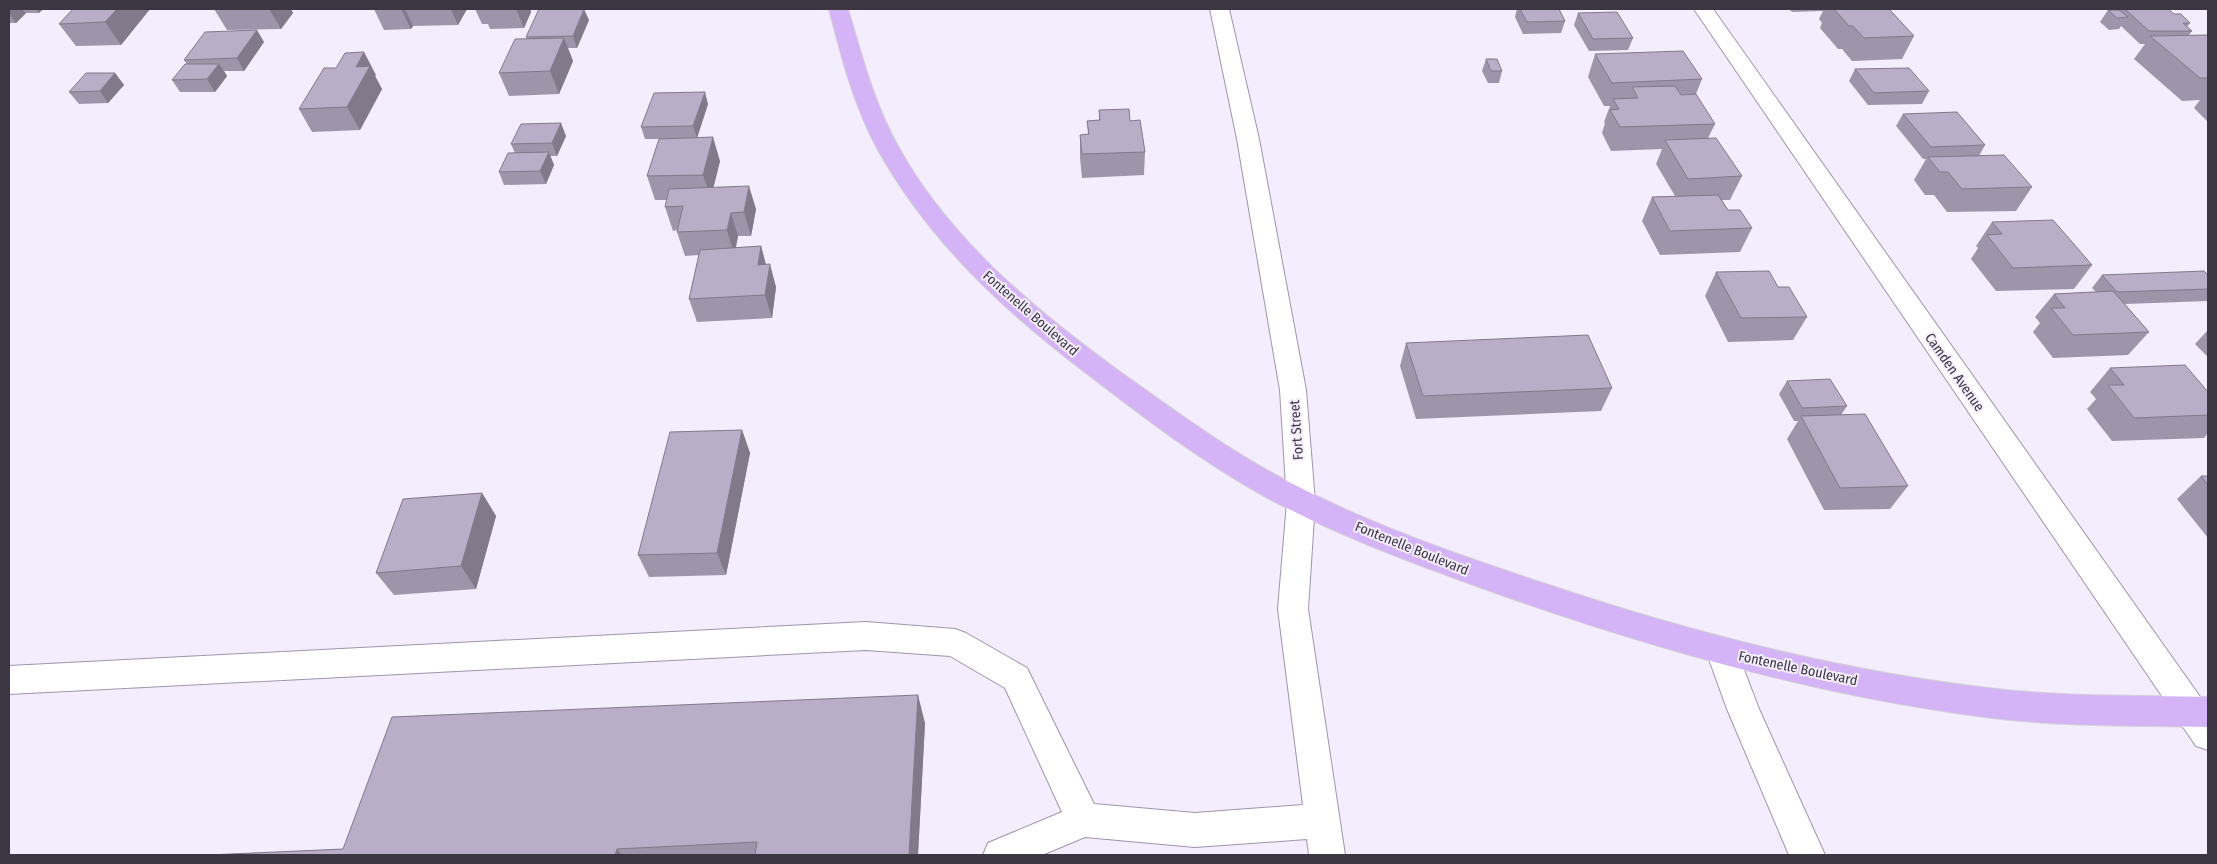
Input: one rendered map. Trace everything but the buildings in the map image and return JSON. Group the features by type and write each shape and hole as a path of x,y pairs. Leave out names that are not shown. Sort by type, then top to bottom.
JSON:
{"main road":[{"name":"Fontenelle Boulevard","path":"838,9 864,97 888,148 922,201 980,270 1056,338 1164,417 1242,469 1301,502 1443,562 1587,612 1722,651 1844,679 1992,704 2203,720"}],"street":[{"name":"Fort Street","path":"1219,9 1248,139 1293,390 1301,502 1292,609 1327,855"},
{"name":"Camden Avenue","path":"1703,9 2203,720"},
{"path":"9,680 856,637 955,642 1016,678 1084,820"},
{"path":"1722,651 1743,709 1807,855"},
{"path":"1000,855 1084,820 1195,830 1321,821"}]}
